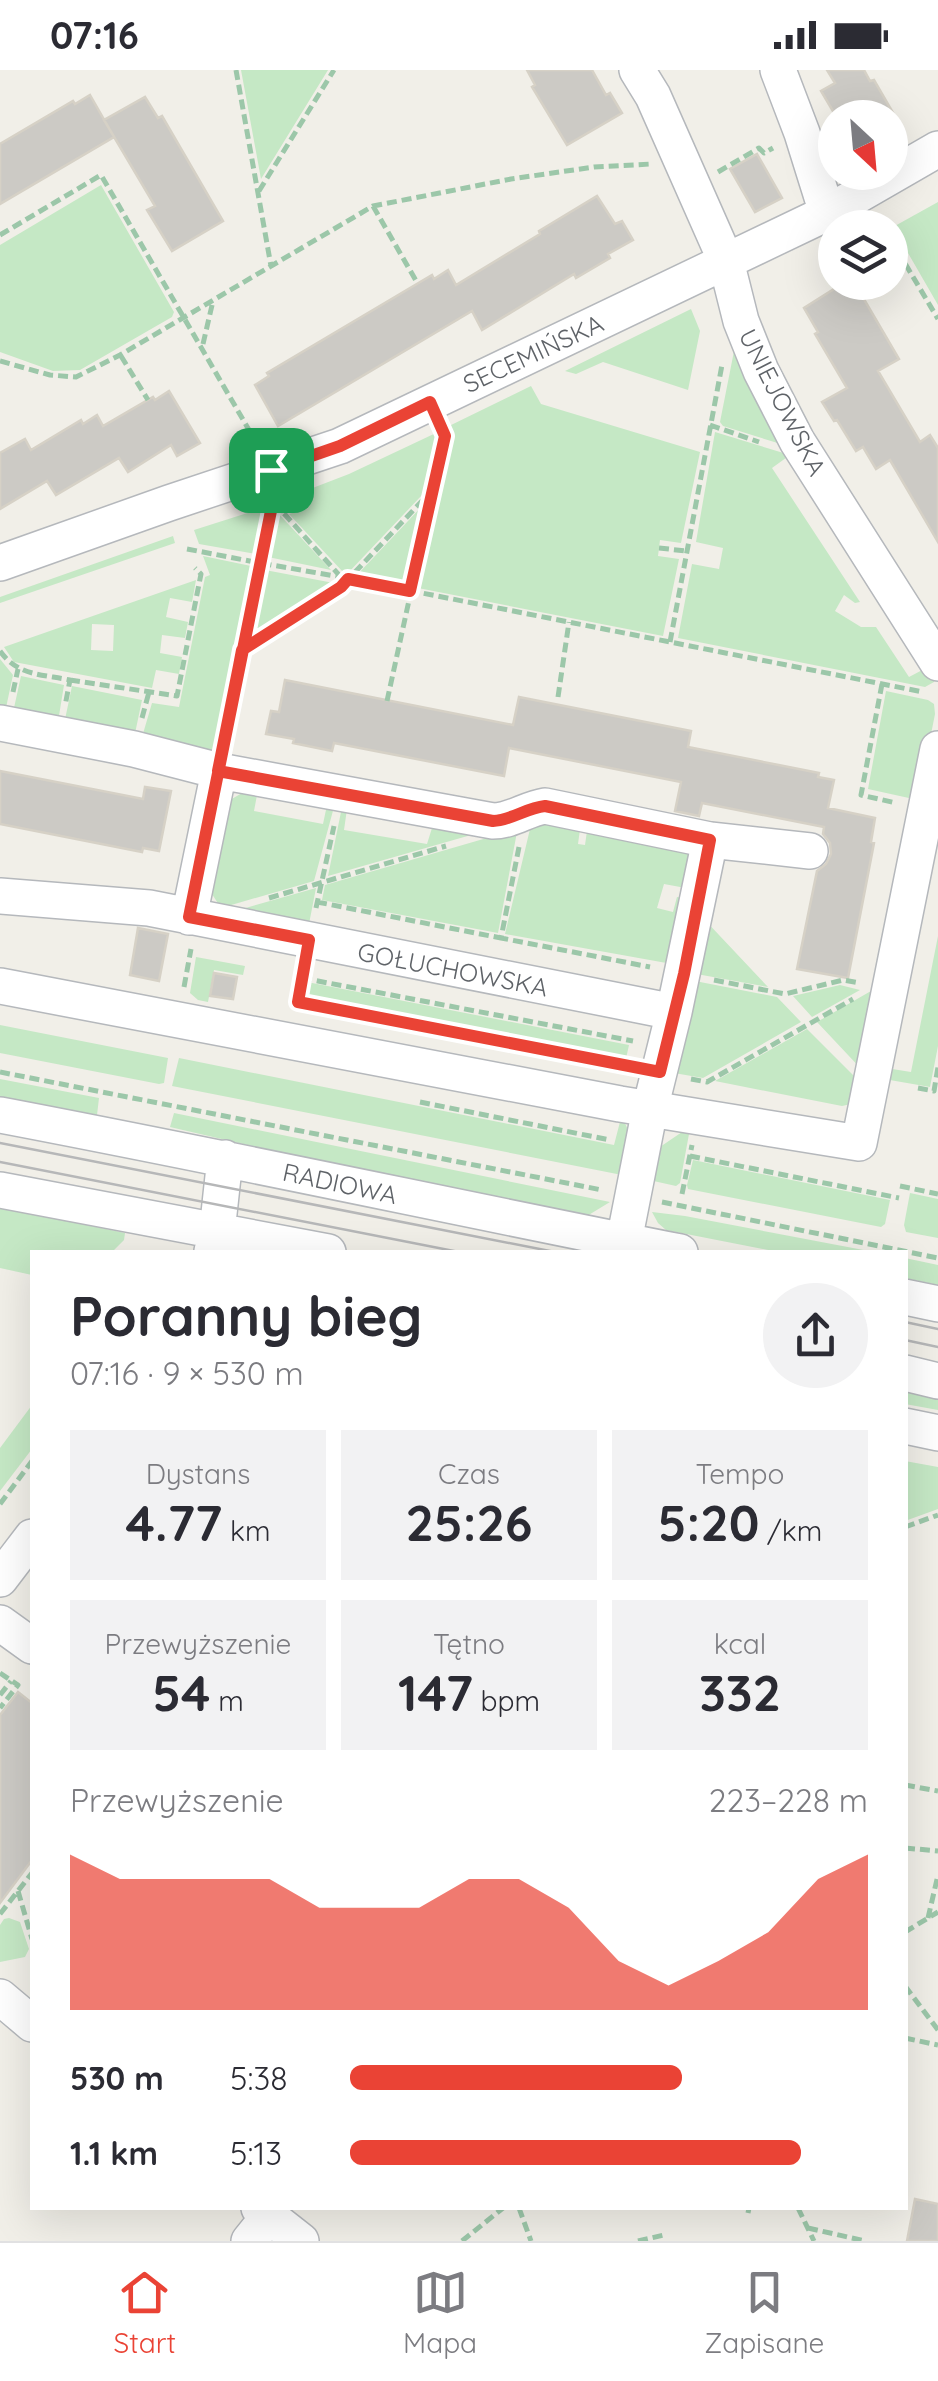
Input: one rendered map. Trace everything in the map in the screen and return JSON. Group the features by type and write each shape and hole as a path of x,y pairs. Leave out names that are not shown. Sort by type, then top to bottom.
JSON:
{"street":[{"name":"UNIEJOWSKA","path":"637,70 653,96 726,262 741,322 761,371 932,678"},
{"path":"778,70 826,210"},
{"name":"SECEMIŃSKA","path":"832,210 938,149"},
{"name":"SECEMIŃSKA","path":"0,563 169,502 272,488 340,446 818,217"},
{"path":"0,722 218,771 493,821 508,820 545,806 710,840 810,851"},
{"path":"0,986 697,1118 859,1144 938,748"},
{"path":"199,918 218,771"},
{"path":"624,1242 710,840"},
{"name":"GOŁUCHOWSKA","path":"0,896 122,904 674,1012"},
{"name":"RADIOWA","path":"0,1116 225,1158 669,1250"},
{"path":"214,1242 225,1158"},
{"path":"0,1190 214,1242 305,1250"},
{"path":"908,1299 938,1304"},
{"path":"908,1374 938,1381"},
{"path":"908,1427 938,1432"},
{"path":"0,1623 30,1645"},
{"path":"0,1997 30,2022"},
{"path":"259,2221 301,2241"}],"path":[{"path":"236,70 271,266"},
{"path":"258,193 334,70"},
{"path":"0,360 50,375 76,377 373,206 511,178 594,167 689,174 759,148 764,153 802,133"},
{"path":"0,235 101,174 202,347 280,509 344,578"},
{"path":"373,206 418,284"},
{"path":"908,269 938,320"},
{"path":"202,347 213,300"},
{"path":"670,642 725,348"},
{"path":"120,354 148,400"},
{"path":"387,700 445,436 430,402"},
{"path":"710,425 781,450 797,441"},
{"path":"218,771 272,488"},
{"path":"242,650 341,587 344,578 434,493"},
{"path":"659,548 686,551"},
{"path":"187,549 882,684 932,678"},
{"path":"0,651 18,669 178,696 201,574 194,568"},
{"path":"558,697 569,622"},
{"path":"60,734 70,680"},
{"path":"882,684 862,795 927,809"},
{"path":"341,793 298,1002 706,1082 861,995"},
{"path":"179,1020 199,918 452,844"},
{"path":"317,902 500,938"},
{"path":"302,978 635,1042"},
{"path":"918,1088 936,1090 938,1066"},
{"path":"0,1072 899,1250"},
{"path":"682,1194 697,1118"},
{"path":"690,1156 899,1198"},
{"path":"900,1186 938,1194"},
{"path":"908,1252 938,1258"},
{"path":"0,1504 30,1464"},
{"path":"908,1526 938,1515"},
{"path":"0,1708 18,1685 1,1676"},
{"path":"0,1695 11,1681"},
{"path":"908,1786 938,1791"},
{"path":"908,1848 938,1851"},
{"path":"928,1918 938,1875"},
{"path":"0,1914 30,1876"},
{"path":"18,1892 30,1932"},
{"path":"0,1906 9,1902"},
{"path":"908,1930 938,1912"},
{"path":"908,1990 938,2030"},
{"path":"908,2039 938,2046"},
{"path":"462,2241 501,2210"},
{"path":"520,2210 531,2241"},
{"path":"799,2210 814,2241"},
{"path":"808,2228 865,2241"},
{"path":"638,2241 664,2235"}],"green space":[{"path":"241,70 328,70 261,179"},
{"path":"101,185 174,312 172,317 80,370 53,371 0,352 0,245"},
{"path":"938,202 938,305 908,253 908,219"},
{"path":"691,309 700,331 688,390 603,362 576,374 565,371"},
{"path":"736,341 784,445 720,422"},
{"path":"531,386 541,404 700,452 681,543 660,540 658,556 679,559 663,636 418,588 450,433 447,427"},
{"path":"438,432 430,491 348,573 289,514 302,510 297,494"},
{"path":"715,432 790,455 772,468 860,602 844,595 835,611 861,627 876,627 909,677 928,667 935,676 934,682 925,687 678,638 692,564 719,569 723,548 696,542"},
{"path":"425,503 405,584 357,575"},
{"path":"266,507 256,554 199,544 194,530"},
{"path":"277,512 331,570 268,557"},
{"path":"173,536 175,543 0,603 0,597"},
{"path":"203,556 253,569 214,753 140,744 152,703 179,707 205,577 210,575"},
{"path":"265,570 339,584 251,640"},
{"path":"196,580 192,602 170,598 166,617 188,622 185,638 162,635 160,653 182,657 179,674 156,670 152,688 14,662 4,647","holes":["92,624 114,625 113,651 91,650"]},
{"path":"0,659 13,675 4,717 0,716"},
{"path":"21,676 64,685 57,728 12,717"},
{"path":"72,686 142,700 133,743 63,729"},
{"path":"886,691 934,704 918,800 868,789"},
{"path":"249,789 257,795 254,811 323,824 327,805 334,807 314,881 221,908 210,891 230,800"},
{"path":"342,807 347,809 344,830 427,844 432,828 478,833 328,876"},
{"path":"581,822 578,844 585,845 588,824 687,851 692,859 691,889 664,884 657,908 673,912 677,897 687,899 672,964 505,934 530,829 536,823"},
{"path":"517,832 498,933 322,900 325,885"},
{"path":"316,888 308,929 228,913"},
{"path":"703,918 768,987 691,973"},
{"path":"938,936 938,1046 930,1087 884,1079 886,1068 911,1072"},
{"path":"196,957 245,966 243,975 214,970 208,1002 198,1000 190,993"},
{"path":"695,981 777,997 801,1022 703,1078 674,1073"},
{"path":"307,982 629,1045 625,1063 303,999"},
{"path":"840,985 860,990 812,1017 793,996"},
{"path":"871,991 881,992 864,1072 817,1022"},
{"path":"0,1025 168,1058 164,1083 0,1053"},
{"path":"807,1029 856,1078 851,1104 842,1106 715,1081"},
{"path":"179,1058 614,1145 621,1118 628,1131 628,1153 622,1175 172,1086"},
{"path":"0,1079 99,1098 97,1115 0,1101"},
{"path":"174,1113 610,1202 587,1216 170,1127"},
{"path":"682,1132 689,1134 680,1183 676,1186 649,1180 660,1147"},
{"path":"693,1160 890,1200 885,1224 881,1227 688,1189"},
{"path":"910,1193 938,1199 938,1238 906,1232"},
{"path":"0,1207 125,1233 114,1250 30,1250 30,1275 0,1268"},
{"path":"652,1212 864,1250 768,1250 666,1230"},
{"path":"908,1259 938,1265 938,1285 908,1279"},
{"path":"908,1387 938,1396 938,1410 908,1405"},
{"path":"30,1408 30,1452 0,1491 0,1448"},
{"path":"908,1462 938,1467 938,1509 908,1520"},
{"path":"9,1918 20,1922 29,1949 25,1957 0,1962 0,1925"}],"building":[{"path":"527,70 592,70 622,113 567,145 532,87 535,85"},
{"path":"827,70 864,70 886,100 826,100 821,91 835,83"},
{"path":"90,95 114,137 0,204 0,144"},
{"path":"145,97 158,118 162,116 223,221 172,251 147,210 155,206 104,120"},
{"path":"757,154 782,198 755,212 730,169"},
{"path":"597,196 615,224 622,221 633,240 608,254 610,258 576,278 574,274 482,330 472,311 278,426 255,385 269,376 267,373 432,275 434,279 448,270 456,285"},
{"path":"818,299 865,300 899,359 878,371 920,442 930,435 938,448 938,542 890,460 876,469 863,447 856,451 822,402 847,388 804,308"},
{"path":"169,391 200,443 177,456 171,445 128,472 119,458 56,495 47,481 0,509 0,453 25,439 31,450 81,420 83,424 97,415 103,426"},
{"path":"285,680 513,725 519,697 691,731 688,747 819,773 818,777 834,780 828,808 875,818 871,842 874,843 848,978 797,969 817,871 831,854 824,827 702,803 699,816 675,811 681,782 509,748 504,776 334,743 332,751 293,743 294,739 266,734 271,711 279,712"},
{"path":"0,771 143,799 145,787 171,791 159,851 143,848 142,852 0,824"},
{"path":"138,928 168,934 159,981 130,975"},
{"path":"214,973 237,977 233,999 210,996"},
{"path":"18,1692 30,1701 30,1863 0,1903 0,1715"},
{"path":"915,2199 938,2204 938,2241 907,2241"}],"tram line":[{"path":"0,1143 545,1250"},
{"path":"0,1162 449,1250"},
{"path":"908,1323 938,1329"},
{"path":"908,1341 938,1347"}],"route":[{"path":"271,470 276,486 242,650 189,917 309,940 298,1002 660,1072 710,840 545,806 508,820 493,821 218,771 242,650 348,579 410,591 445,436 430,402 340,446 271,470"}]}
